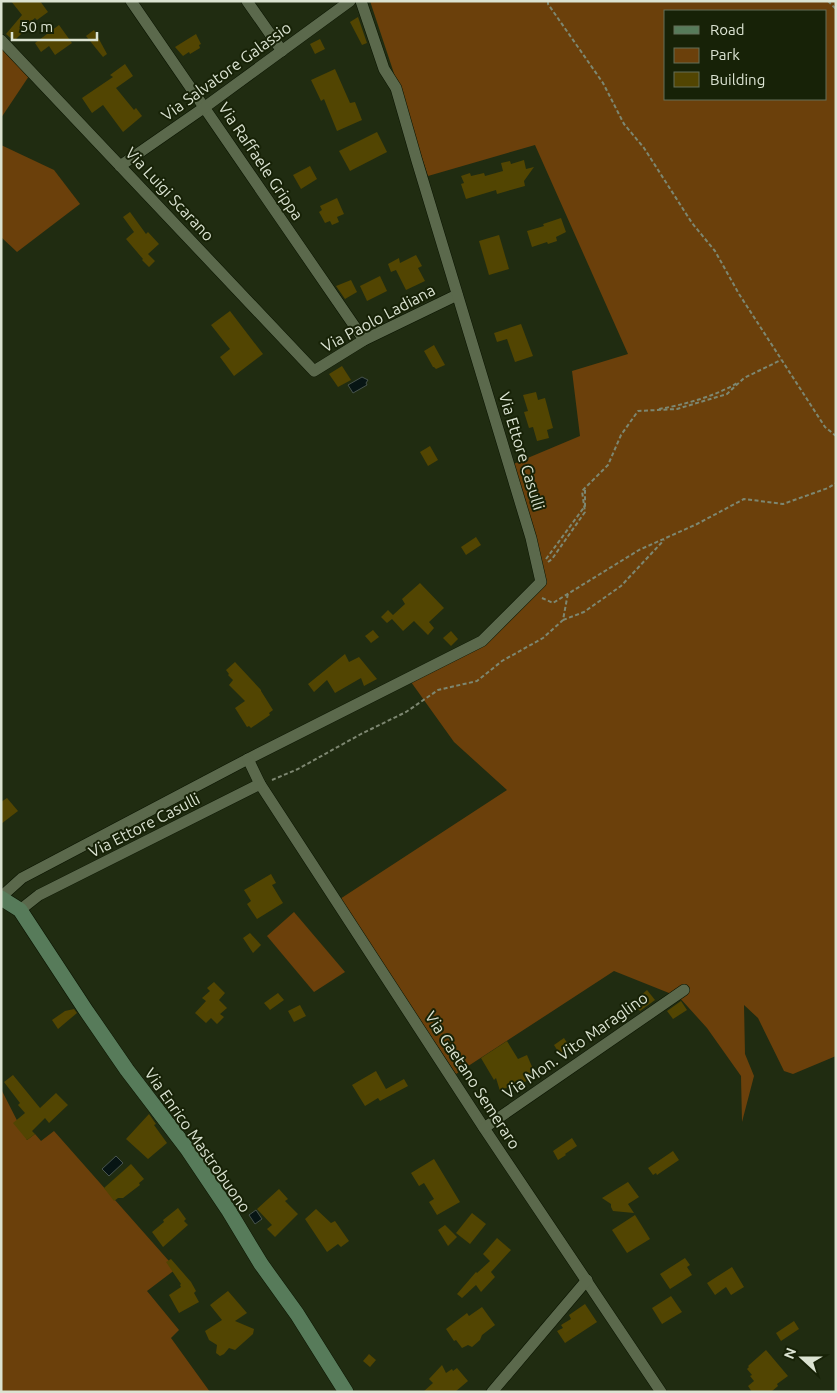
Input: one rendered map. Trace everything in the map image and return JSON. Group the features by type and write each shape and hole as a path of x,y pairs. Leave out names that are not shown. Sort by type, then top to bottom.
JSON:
{"street":[{"name":"Via Raffaele Grippa","path":"131,1 364,340"},
{"path":"247,1 282,51"},
{"name":"Via Salvatore Galassio","path":"120,166 350,1"},
{"name":"Via Ettore Casulli","path":"1,897 22,878 248,759 482,641 541,582 531,538 396,88 384,69 361,1"},
{"name":"Via Luigi Scarano","path":"1,40 314,371"},
{"name":"Via Paolo Ladiana","path":"314,371 364,340 458,294"},
{"path":"248,759 260,784"},
{"name":"Via Ettore Casulli","path":"20,910 39,894 260,784"},
{"name":"Via Gaetano Semeraro","path":"260,784 484,1128 661,1392"},
{"path":"1,897 20,910"},
{"name":"Via Enrico Mastrobuono","path":"20,910 122,1062 188,1150 229,1211 261,1264 297,1314 346,1392"},
{"name":"Via Mon. Vito Maraglino","path":"484,1128 684,990"},
{"path":"492,1392 587,1280"}],"path":[{"path":"548,1 556,17 602,83 624,124 644,148 692,223 715,251 739,294 825,427 836,436"},
{"path":"828,1 836,9"},
{"path":"538,570 552,559 585,512 582,490 608,465 621,435 638,412 677,409 727,394 744,378 781,360"},
{"path":"531,593 553,603 639,550 697,524 744,498 783,504 828,488 836,483"},
{"path":"260,784 298,769 360,734 406,712 438,690 477,681 502,660 543,638 563,620 584,612 621,586 666,538"},
{"path":"563,620 568,593"}],"green space":[{"path":"370,1 836,1 836,1056 793,1074 784,1071 758,1018 744,1005 745,1054 754,1076 742,1122 741,1076 707,1028 679,997 614,971 456,1074 340,899 507,790 454,742 411,682 484,642 541,584 511,465 580,436 572,371 628,354 535,145 428,176"},
{"path":"1,46 29,76 1,118"},
{"path":"1,145 54,170 80,204 17,252 1,237"},
{"path":"294,912 345,972 314,992 267,936"},
{"path":"1,1089 27,1140 35,1134 41,1141 54,1131 176,1269 147,1291 179,1330 171,1338 210,1392 1,1392"}],"shaded area":[{"path":"362,377 368,380 367,385 353,393 348,385"},
{"path":"116,1156 123,1163 109,1176 102,1169"},
{"path":"256,1210 262,1219 255,1224 249,1215"}],"building":[{"path":"11,1 40,1 48,12 37,20 35,18 20,30 23,32 14,41 6,34 22,15"},
{"path":"358,17 367,43 362,45 350,22"},
{"path":"59,25 72,43 55,55 49,46 41,52 35,43"},
{"path":"94,30 107,54 103,57 86,36"},
{"path":"196,34 201,44 199,45 200,48 183,56 175,47"},
{"path":"320,39 325,49 315,54 310,44"},
{"path":"125,64 133,76 116,88 134,110 136,108 142,116 123,132 103,105 92,113 82,98 113,77 110,75"},
{"path":"335,69 350,103 355,102 362,120 337,131 324,99 321,101 311,80"},
{"path":"377,132 387,152 350,171 339,151"},
{"path":"524,160 526,169 534,167 524,181 525,186 497,194 496,190 466,199 461,184 464,183 461,176 470,173 471,176 484,173 485,176 503,171 501,163 510,161 511,164"},
{"path":"310,166 317,179 301,189 293,175"},
{"path":"337,198 344,214 337,217 339,222 332,225 330,221 325,223 319,212 322,210 320,206"},
{"path":"130,212 146,234 148,232 159,244 148,254 155,261 149,267 126,239 134,232 123,217"},
{"path":"561,218 566,232 556,237 557,241 532,247 527,231"},
{"path":"499,235 509,269 489,275 479,241"},
{"path":"416,255 422,266 418,268 425,281 406,290 396,270 391,272 388,264 399,258 400,263"},
{"path":"380,276 387,291 367,301 360,286"},
{"path":"351,280 357,292 345,299 336,286"},
{"path":"230,311 263,354 234,376 220,357 230,349 211,325"},
{"path":"521,324 533,356 515,362 507,339 497,342 494,333"},
{"path":"434,345 445,365 436,369 424,351"},
{"path":"342,366 351,380 338,387 329,374"},
{"path":"536,392 538,400 545,398 553,428 547,430 549,438 537,441 533,427 529,428 524,412 528,411 523,395"},
{"path":"430,446 438,460 428,466 420,452"},
{"path":"476,537 481,545 466,555 461,547"},
{"path":"420,583 444,608 429,622 434,628 428,635 414,621 403,631 392,619 387,623 381,617 388,610 393,615 405,604 402,599"},
{"path":"373,630 379,637 371,643 365,636"},
{"path":"451,631 458,639 451,646 443,638"},
{"path":"345,654 349,662 359,657 377,679 364,686 361,678 335,693 327,680 314,692 308,684"},
{"path":"235,662 261,690 273,710 269,713 270,715 251,728 247,727 235,708 245,701 229,685 233,680 226,670"},
{"path":"7,798 18,811 1,824 1,802"},
{"path":"271,874 276,883 272,885 283,903 257,919 247,904 251,901 244,890"},
{"path":"250,933 261,945 253,953 243,938"},
{"path":"214,982 225,993 219,1000 227,1008 220,1014 224,1017 217,1024 211,1018 206,1023 195,1013 206,1001 202,998 210,991 207,988"},
{"path":"647,990 655,1000 640,1011 633,1002"},
{"path":"278,993 284,1000 270,1010 264,1003"},
{"path":"681,1001 687,1010 673,1019 667,1011"},
{"path":"300,1005 306,1016 294,1022 288,1011"},
{"path":"74,1009 77,1013 58,1029 52,1020 65,1011"},
{"path":"564,1038 571,1049 561,1056 554,1045"},
{"path":"507,1041 518,1059 527,1055 536,1076 521,1084 520,1081 500,1091 496,1078 494,1080 481,1058"},
{"path":"376,1071 386,1089 404,1079 408,1086 380,1101 378,1098 365,1106 352,1085"},
{"path":"13,1075 40,1108 56,1093 68,1105 49,1123 45,1118 32,1131 35,1134 27,1140 13,1123 25,1113 4,1082"},
{"path":"149,1114 156,1124 154,1125 167,1143 148,1159 126,1139"},
{"path":"572,1138 577,1146 558,1160 553,1151"},
{"path":"673,1151 679,1160 657,1175 656,1173 653,1175 648,1168"},
{"path":"434,1159 460,1202 437,1215 429,1202 434,1199 424,1183 419,1186 411,1173"},
{"path":"131,1164 144,1179 139,1183 140,1185 123,1198 118,1198 114,1201 104,1188"},
{"path":"628,1182 639,1197 628,1204 634,1213 613,1211 611,1204 602,1198"},
{"path":"279,1189 288,1199 285,1201 298,1214 275,1237 267,1229 272,1225 257,1209"},
{"path":"178,1208 188,1225 163,1247 152,1232"},
{"path":"316,1209 331,1223 335,1221 349,1241 341,1247 338,1244 327,1252 305,1219"},
{"path":"472,1213 486,1224 470,1244 456,1233"},
{"path":"635,1215 650,1239 627,1253 612,1230"},
{"path":"445,1225 457,1237 448,1246 438,1230"},
{"path":"497,1238 511,1250 491,1272 495,1277 481,1292 476,1285 462,1298 457,1294 476,1272 490,1261 483,1254"},
{"path":"685,1258 690,1265 687,1267 692,1275 670,1289 660,1274"},
{"path":"171,1259 191,1282 199,1302 179,1313 169,1295 181,1287 181,1284 166,1262"},
{"path":"732,1267 744,1287 731,1295 726,1287 715,1295 707,1283"},
{"path":"228,1291 247,1313 235,1321 254,1329 253,1334 235,1350 229,1348 220,1356 216,1353 217,1345 209,1340 205,1331 222,1320 210,1305"},
{"path":"671,1296 682,1312 662,1324 652,1308"},
{"path":"585,1304 597,1322 565,1343 557,1331 563,1328 561,1325 571,1319 569,1315"},
{"path":"482,1307 495,1325 482,1335 480,1340 472,1347 468,1345 462,1348 456,1340 454,1341 446,1329 467,1313 469,1316"},
{"path":"794,1321 799,1329 781,1341 776,1333"},
{"path":"766,1350 788,1376 777,1384 778,1386 771,1392 752,1392 748,1386 754,1381 747,1369 748,1366"},
{"path":"369,1354 376,1360 370,1367 363,1361"},
{"path":"442,1365 446,1373 457,1368 468,1381 455,1392 423,1392 433,1383 429,1379"}]}
